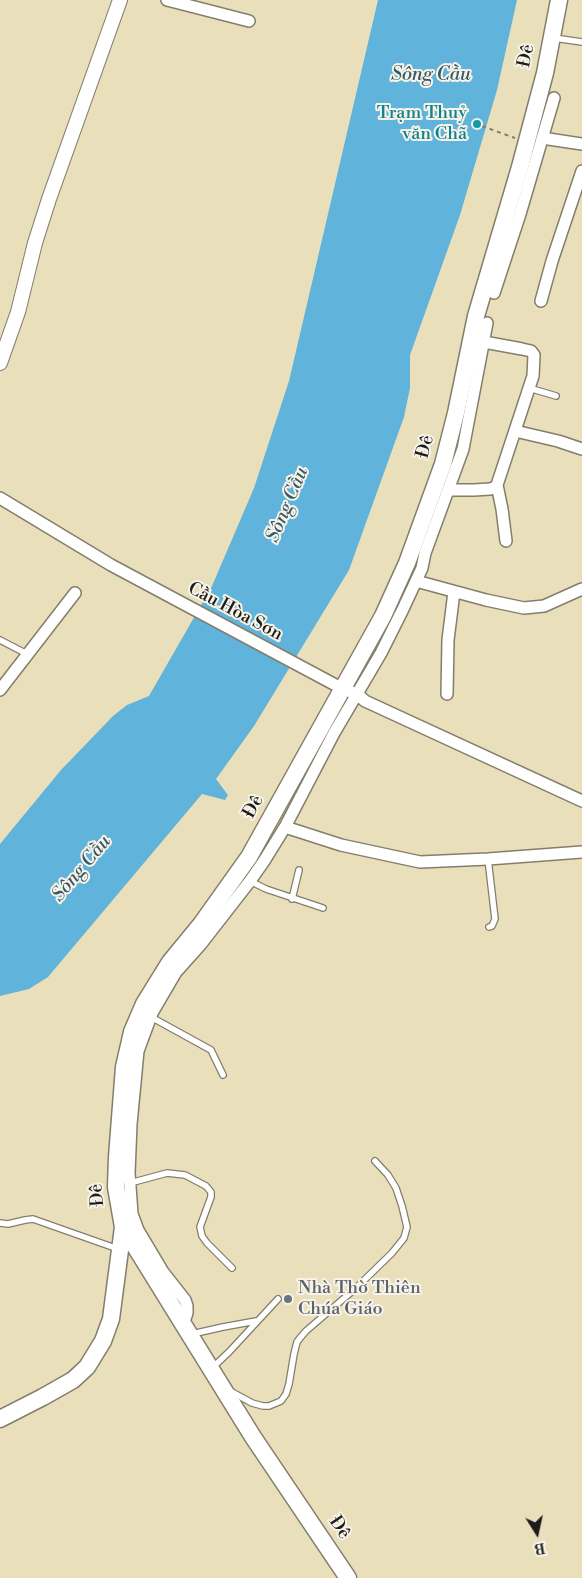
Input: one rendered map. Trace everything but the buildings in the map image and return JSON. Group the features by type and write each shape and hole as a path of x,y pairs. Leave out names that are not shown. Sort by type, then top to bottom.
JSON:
{"main road":[{"name":"Đê","path":"348,1578 253,1437 123,1227 116,1187 124,1067 132,1032 144,1004 170,962 202,924 249,857 350,692 408,562 443,464 456,413 476,316 520,167 560,0"},
{"path":"0,1419 73,1380 87,1367 103,1340 111,1319 123,1227"}],"street":[{"path":"0,363 18,312 35,243 49,199 120,0"},
{"path":"167,0 249,22"},
{"path":"494,293 520,214 554,98"},
{"path":"542,138 582,144"},
{"path":"541,301 552,261 582,171"},
{"path":"187,1330 187,1306 185,1300 164,1272 138,1230 132,1214 130,1184 131,1124 138,1051 150,1017 176,972 201,944 250,881 285,827 330,741 350,692 380,653 416,581 463,450 487,323"},
{"path":"484,342 530,351 534,355 533,376 496,487 502,509 506,541"},
{"path":"515,431 582,449"},
{"path":"449,490 490,489 496,487"},
{"name":"Cầu Hòa Sơn","path":"0,498 111,565 350,692 582,801"},
{"path":"416,581 524,608 544,606 582,590"},
{"path":"446,694 448,640 454,592"},
{"path":"0,690 75,593"},
{"path":"285,827 341,845 420,862 582,852"}],"lane":[{"path":"552,37 582,42"},
{"path":"529,388 556,396"},
{"path":"0,640 27,654"},
{"path":"488,859 495,919 492,926 489,927"},
{"path":"292,899 299,870"},
{"path":"250,881 292,899 323,908"},
{"path":"150,1017 211,1050 223,1075"},
{"path":"222,1387 252,1403 263,1406 269,1406 280,1401 286,1394 290,1384 294,1354 300,1338 380,1265 404,1238 407,1227 396,1188 388,1174 375,1161"},
{"path":"130,1184 167,1172 185,1175 206,1186 211,1192 211,1197 200,1227 202,1236 232,1268"},
{"path":"0,1223 8,1224 33,1219 120,1249"},
{"path":"211,1369 278,1299"},
{"path":"187,1330 223,1327 256,1321"}],"path":[{"path":"482,126 515,138"}],"water":[{"name":"Sông Cầu","path":"378,0 517,0 497,90 460,215 410,355 410,388 404,417 349,570 254,726 216,779 228,795 225,800 202,794 48,977 29,989 0,996 0,844 61,770 113,716 127,705 149,696 212,586 254,488 289,381"}],"place":[{"name":"Trạm Thuỷ văn Chã","path":"477,124"},
{"name":"Nhà Thờ Thiên Chúa Giáo","path":"288,1299"}]}
